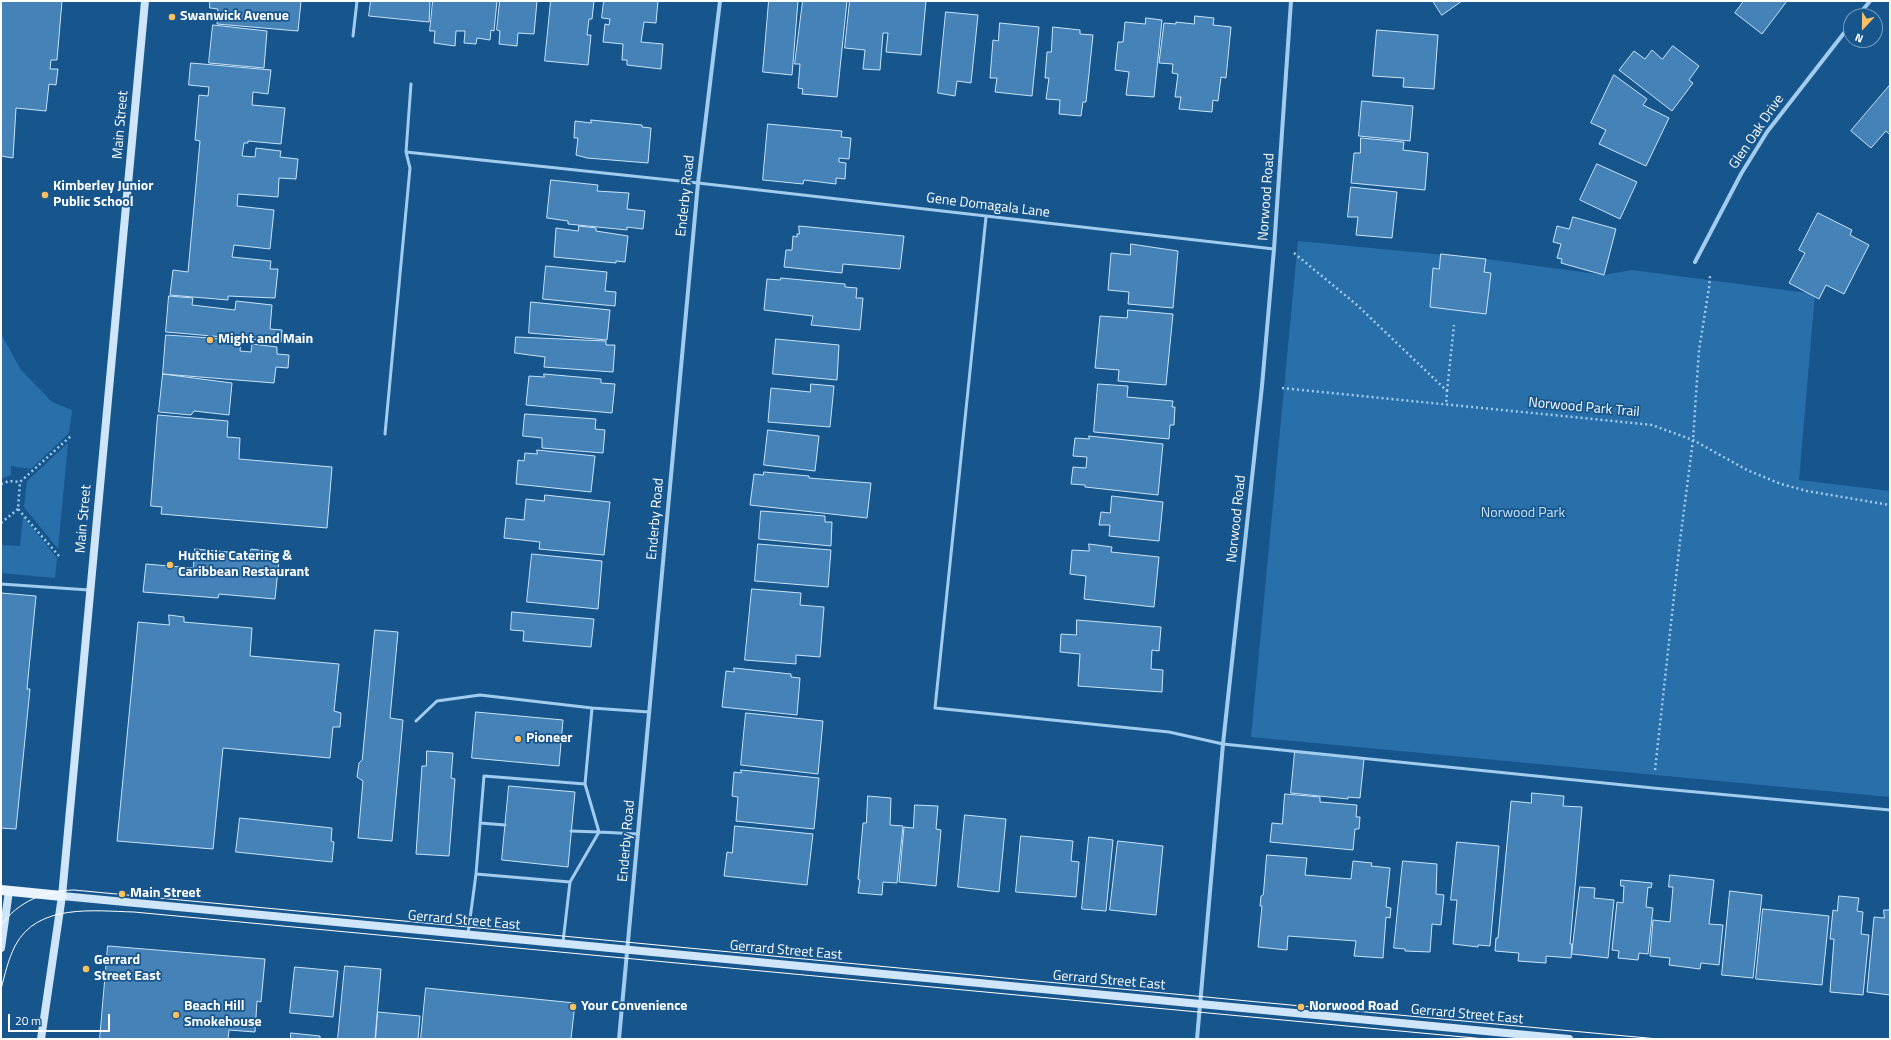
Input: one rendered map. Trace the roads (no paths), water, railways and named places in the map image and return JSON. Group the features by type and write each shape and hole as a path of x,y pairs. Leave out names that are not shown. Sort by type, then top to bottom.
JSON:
{"main road":[{"name":"Main Street","path":"40,1039 62,896 145,1"},
{"name":"Gerrard Street East","path":"5,891 1569,1039"},
{"path":"1,948 5,891"}],"street":[{"name":"Enderby Road","path":"619,1039 698,183 720,1"},
{"name":"Norwood Road","path":"1197,1039 1223,744 1262,386 1274,249 1291,1"},
{"name":"Glen Oak Drive","path":"1695,262 1741,174 1767,132 1843,34"}],"lane":[{"path":"354,36 357,1"},
{"path":"385,434 410,168 406,152 411,84"},
{"name":"Gene Domagala Lane","path":"406,152 698,183 1274,249"},
{"path":"986,217 935,708 1168,732 1223,744 1653,788 1890,810"},
{"path":"1,584 91,590"},
{"path":"416,721 437,701 480,695 592,708 649,712"},
{"path":"562,944 570,882 599,832 585,784 592,708"},
{"path":"468,935 476,874 484,776 585,784"},
{"path":"480,823 505,825"},
{"path":"571,831 638,834"},
{"path":"476,874 570,882"}],"tram line":[{"path":"1,925 16,910 33,899 42,895 74,890 1658,1039"},
{"path":"1,989 15,946 25,932 37,922 68,912 134,912 1485,1039"}],"place":[{"name":"Swanwick Avenue","path":"172,17"},
{"name":"Kimberley Junior Public School","path":"45,195"},
{"name":"Might and Main","path":"210,340"},
{"name":"Hutchie Catering & Caribbean Restaurant","path":"170,565"},
{"name":"Pioneer","path":"518,739"},
{"name":"Main Street","path":"122,894"},
{"name":"Gerrard Street East","path":"86,969"},
{"name":"Your Convenience","path":"573,1007"},
{"name":"Norwood Road","path":"1301,1007"},
{"name":"Beach Hill Smokehouse","path":"176,1015"}],"park label":[{"name":"Norwood Park","path":"1523,514"}]}
